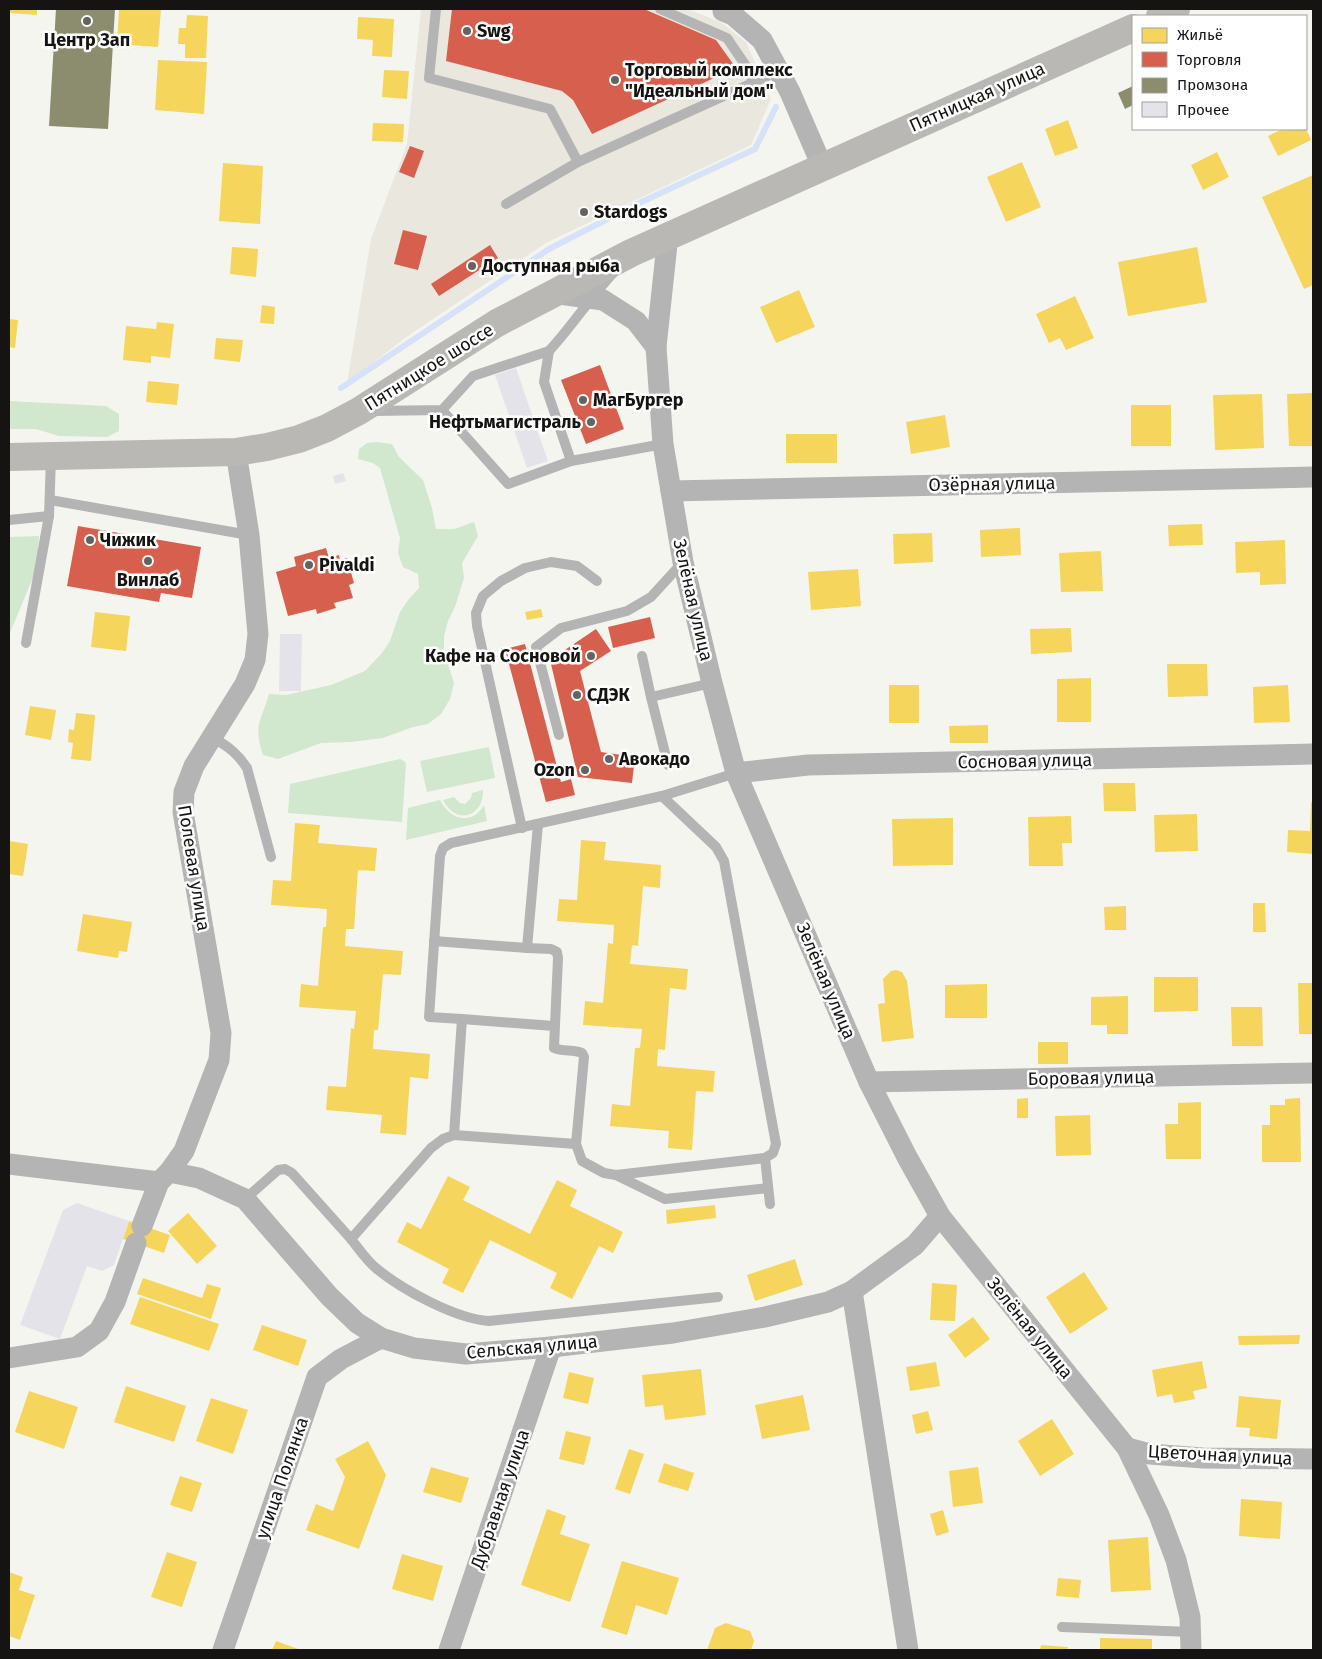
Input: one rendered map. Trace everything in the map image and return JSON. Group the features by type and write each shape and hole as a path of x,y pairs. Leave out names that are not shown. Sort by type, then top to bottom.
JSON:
{"main road":[{"path":"1162,15 1176,9"},
{"name":"Пятницкая улица","path":"822,166 1132,28"},
{"name":"Пятницкое шоссе","path":"9,457 236,452 299,439 327,428 359,411 498,323 552,293 668,235 822,166"}],"street":[{"path":"727,10 762,40 779,71 822,166"},
{"name":"Зелёная улица","path":"668,235 656,347 663,444 683,562 736,774 870,1082 907,1157 940,1216 1127,1448 1159,1515 1176,1560 1190,1617 1191,1641"},
{"path":"552,293 604,300 636,322 656,347"},
{"name":"Полевая улица","path":"9,1358 77,1347 98,1330 115,1302 139,1235 164,1177 184,1152 219,1060 221,1033 183,812 184,792 194,766 245,684 255,660 258,634 249,536 236,452"},
{"name":"Озёрная улица","path":"671,492 1313,477"},
{"name":"Сосновая улица","path":"736,774 808,765 1313,754"},
{"name":"Боровая улица","path":"870,1082 1313,1073"},
{"path":"9,1164 164,1177"},
{"name":"Сельская улица","path":"164,1177 199,1178 245,1199 329,1296 357,1323 381,1338 414,1348 466,1354 551,1347 673,1333 765,1317 828,1302 852,1291 915,1244 940,1216"},
{"path":"852,1291 908,1650"},
{"name":"улица Полянка","path":"223,1650 317,1377 341,1359 381,1338"},
{"name":"Дубравная улица","path":"449,1650 551,1347"},
{"name":"Цветочная улица","path":"1127,1448 1150,1454 1203,1458 1313,1459"}],"lane":[{"path":"436,9 429,78 550,109 578,162"},
{"path":"660,9 727,38 746,66 754,83"},
{"path":"506,204 578,162 779,71"},
{"path":"359,411 442,410 473,376 549,351 563,336 591,297 630,253"},
{"path":"549,351 544,382 571,461"},
{"path":"442,410 508,484 571,461 663,444"},
{"path":"26,643 49,516 52,456"},
{"path":"50,500 249,536"},
{"path":"9,520 49,516"},
{"path":"522,828 477,626 476,613 483,596 501,581 525,568 551,562 577,566 597,581"},
{"path":"559,735 536,647 561,628 627,611 651,597 683,562"},
{"path":"642,656 668,765"},
{"path":"651,697 712,683"},
{"path":"213,738 239,756 247,768 271,857"},
{"path":"554,1026 429,1017 440,856 443,848 452,843 662,796 736,774"},
{"path":"434,940 551,949 556,952 558,958 554,1048 578,1051 582,1053 584,1058 576,1144 579,1156 586,1164 604,1173 616,1175 765,1158 773,1153 776,1144 724,861 716,847 662,796"},
{"path":"527,948 538,824"},
{"path":"454,1135 462,1019"},
{"path":"351,1239 430,1148 443,1139 454,1135 576,1144"},
{"path":"765,1158 770,1204"},
{"path":"245,1199 278,1170 285,1169 292,1173 376,1268 406,1288 437,1305 476,1320 489,1321 718,1298"},
{"path":"616,1175 665,1199 768,1188"},
{"path":"1062,1627 1191,1641"}],"shaded area":[{"path":"421,9 688,9 722,23 746,42 771,99 751,145 546,243 405,338 347,383 371,239 407,144"}],"green space":[{"path":"9,401 106,406 119,414 119,431 107,437 59,436 36,429 9,429"},
{"path":"367,443 392,444 399,457 423,480 432,508 436,529 454,529 474,522 478,536 462,563 464,578 444,636 444,652 454,683 450,699 441,714 428,724 413,727 383,738 321,743 278,759 263,755 258,729 269,694 286,695 331,685 365,671 382,653 390,641 400,612 419,588 418,574 403,567 398,553 400,538 380,468 373,463 358,459 359,449"},
{"path":"39,536 37,568 9,635 9,537"},
{"path":"489,747 495,778 427,792 420,761"},
{"path":"400,759 406,764 402,822 288,813 290,784"},
{"path":"483,790 479,807 468,815 454,813 443,800 454,797 460,803 465,804 471,798 472,793"},
{"path":"440,800 449,812 461,818 473,816 484,805 487,821 406,840 408,808"}],"building: Жильё":[{"path":"9,9 37,9 37,15 9,13"},
{"path":"119,9 161,9 158,47 117,44"},
{"path":"187,15 208,16 206,58 185,58 185,44 178,44 179,28 186,28"},
{"path":"358,17 394,19 392,57 372,56 373,40 357,39"},
{"path":"158,60 207,62 204,114 155,110"},
{"path":"384,70 409,71 407,99 382,97"},
{"path":"1068,120 1078,148 1055,156 1045,129"},
{"path":"373,123 404,124 403,142 372,141"},
{"path":"1281,130 1306,130 1311,140 1278,156 1268,136"},
{"path":"1217,152 1229,177 1203,190 1191,165"},
{"path":"1022,162 1041,207 1006,222 987,177"},
{"path":"223,163 263,166 260,224 219,221"},
{"path":"1313,175 1313,285 1304,289 1262,197"},
{"path":"232,247 258,249 256,277 230,274"},
{"path":"1197,247 1207,302 1128,316 1118,262"},
{"path":"799,290 815,327 776,343 760,307"},
{"path":"1075,296 1094,338 1066,350 1060,338 1049,343 1036,314"},
{"path":"262,305 275,307 274,324 260,323"},
{"path":"9,319 18,320 15,348 9,347"},
{"path":"157,322 174,324 170,358 151,356 151,363 123,360 126,326 156,329"},
{"path":"216,338 243,340 240,362 214,359"},
{"path":"148,381 179,384 177,405 146,402"},
{"path":"1313,393 1313,446 1289,446 1287,394"},
{"path":"1262,394 1264,448 1215,450 1213,395"},
{"path":"1131,405 1171,405 1171,446 1131,446"},
{"path":"945,415 950,447 911,454 906,422"},
{"path":"786,434 837,434 837,463 786,463"},
{"path":"1202,524 1203,545 1169,546 1168,525"},
{"path":"1020,528 1021,555 981,557 980,530"},
{"path":"932,533 933,562 894,564 893,534"},
{"path":"1285,540 1286,584 1260,585 1260,572 1236,573 1235,542"},
{"path":"1101,551 1103,591 1061,592 1059,553"},
{"path":"858,569 861,606 811,610 808,572"},
{"path":"541,609 543,617 527,620 525,612"},
{"path":"95,612 130,616 126,651 91,647"},
{"path":"1071,628 1072,652 1031,654 1030,629"},
{"path":"1167,664 1207,664 1208,696 1168,697"},
{"path":"1091,678 1091,722 1057,722 1057,679"},
{"path":"889,685 919,685 919,723 889,723"},
{"path":"1288,685 1290,722 1254,723 1253,687"},
{"path":"30,706 56,710 51,740 25,735"},
{"path":"76,713 95,715 91,761 71,759 73,743 68,742 69,729 74,730"},
{"path":"988,725 988,743 950,743 949,726"},
{"path":"1103,783 1135,783 1136,811 1104,811"},
{"path":"1311,802 1313,803 1313,854 1287,852 1288,830 1310,831"},
{"path":"1197,814 1198,851 1155,852 1154,815"},
{"path":"1071,816 1072,843 1062,843 1063,866 1029,866 1028,817"},
{"path":"953,818 953,865 893,866 892,819"},
{"path":"295,823 320,825 318,843 377,848 375,871 358,870 354,929 346,929 345,946 403,951 401,975 383,974 378,1030 374,1030 373,1049 430,1054 428,1079 410,1077 406,1135 380,1133 382,1115 326,1110 328,1086 346,1087 351,1028 354,1029 356,1011 299,1007 301,984 318,986 323,927 326,927 327,909 271,905 273,880 291,881"},
{"path":"581,840 606,842 604,860 661,865 660,888 643,886 638,946 632,945 630,964 688,969 686,990 670,988 665,1050 658,1049 657,1066 715,1071 713,1092 696,1091 692,1150 668,1148 669,1131 610,1126 612,1104 630,1106 635,1048 640,1048 642,1029 583,1025 585,1001 603,1003 608,943 613,944 614,925 557,921 559,899 577,900"},
{"path":"9,841 28,844 23,876 9,874"},
{"path":"1253,903 1265,903 1266,932 1253,932"},
{"path":"1126,906 1126,930 1105,930 1104,907"},
{"path":"83,914 132,922 127,952 119,951 118,958 77,951"},
{"path":"891,971 902,972 907,981 914,1038 882,1042 878,1004 885,1003 883,979"},
{"path":"1154,977 1198,977 1198,1011 1154,1012"},
{"path":"1298,983 1313,983 1313,1034 1299,1034"},
{"path":"987,984 987,1018 945,1018 945,985"},
{"path":"1128,996 1128,1034 1107,1034 1107,1025 1091,1025 1091,997"},
{"path":"1231,1007 1262,1007 1263,1046 1232,1046"},
{"path":"1038,1042 1068,1042 1068,1064 1038,1064"},
{"path":"1028,1098 1028,1118 1017,1118 1017,1099"},
{"path":"1300,1098 1301,1162 1262,1162 1262,1125 1270,1125 1270,1105 1285,1105 1285,1099"},
{"path":"1201,1102 1201,1159 1166,1159 1165,1124 1178,1124 1178,1103"},
{"path":"1090,1115 1091,1155 1056,1156 1055,1116"},
{"path":"448,1176 470,1187 463,1200 530,1234 557,1180 577,1190 570,1206 623,1232 613,1253 599,1246 572,1299 550,1288 557,1273 490,1240 463,1293 442,1283 449,1269 397,1242 407,1222 421,1229"},
{"path":"715,1205 716,1218 667,1224 666,1210"},
{"path":"188,1213 217,1246 197,1264 168,1231"},
{"path":"129,1221 170,1235 164,1253 123,1239"},
{"path":"795,1259 803,1285 755,1301 747,1275"},
{"path":"1084,1272 1108,1309 1070,1334 1046,1297"},
{"path":"143,1278 202,1298 207,1284 221,1288 211,1319 137,1294"},
{"path":"932,1283 957,1285 955,1321 930,1320"},
{"path":"140,1297 219,1324 209,1351 130,1324"},
{"path":"973,1317 990,1339 965,1358 948,1335"},
{"path":"262,1325 307,1340 298,1366 253,1350"},
{"path":"1300,1335 1299,1344 1239,1345 1238,1336"},
{"path":"1202,1361 1207,1388 1193,1391 1195,1399 1174,1403 1172,1394 1157,1397 1152,1370"},
{"path":"936,1362 940,1386 910,1391 906,1367"},
{"path":"701,1369 706,1415 665,1420 663,1405 645,1407 642,1375"},
{"path":"569,1372 594,1378 588,1404 563,1398"},
{"path":"126,1386 186,1406 174,1442 114,1422"},
{"path":"29,1391 78,1407 64,1449 15,1432"},
{"path":"803,1395 810,1430 762,1439 755,1405"},
{"path":"1239,1396 1281,1400 1277,1439 1249,1436 1250,1428 1236,1427"},
{"path":"211,1398 248,1410 233,1454 196,1441"},
{"path":"928,1411 933,1430 916,1434 912,1415"},
{"path":"1052,1419 1074,1454 1040,1476 1018,1441"},
{"path":"566,1431 591,1437 584,1465 559,1459"},
{"path":"368,1441 386,1475 359,1549 306,1530 316,1504 333,1511 345,1477 335,1459"},
{"path":"629,1449 644,1454 630,1494 615,1489"},
{"path":"664,1463 694,1473 688,1491 658,1482"},
{"path":"431,1467 469,1478 461,1503 423,1492"},
{"path":"978,1467 983,1503 953,1507 949,1471"},
{"path":"180,1476 202,1483 192,1512 170,1505"},
{"path":"1241,1499 1282,1502 1280,1539 1239,1536"},
{"path":"547,1509 566,1516 560,1534 590,1544 570,1602 521,1585"},
{"path":"943,1510 949,1532 936,1536 930,1514"},
{"path":"1148,1537 1151,1590 1111,1592 1108,1540"},
{"path":"167,1552 197,1562 182,1607 151,1597"},
{"path":"402,1554 443,1566 433,1601 392,1589"},
{"path":"622,1561 679,1578 667,1615 636,1605 627,1635 601,1627"},
{"path":"9,1572 23,1577 19,1590 35,1595 20,1640 9,1636"},
{"path":"1058,1578 1081,1580 1079,1598 1056,1596"},
{"path":"726,1623 750,1631 754,1641 751,1650 707,1650 715,1628"},
{"path":"1100,1638 1152,1639 1152,1650 1100,1650"},
{"path":"276,1641 301,1650 272,1650"},
{"path":"1041,1645 1068,1647 1067,1650 1040,1650"}],"building: Торговля":[{"name":"Торговый комплекс \"Идеальный дом\"","path":"452,9 644,9 716,40 736,68 592,134 573,100 562,91 446,61"},
{"path":"410,146 424,151 414,178 399,172"},
{"path":"403,230 427,236 418,270 394,264"},
{"path":"490,245 498,258 439,296 431,284"},
{"path":"600,365 624,429 586,444 561,380"},
{"path":"78,526 201,547 192,598 161,593 159,602 67,586"},
{"path":"326,548 329,558 339,555 340,560 347,558 354,583 349,585 353,598 334,603 336,608 317,614 316,609 288,616 276,572 296,566 294,557"},
{"path":"650,617 655,638 613,648 608,627"},
{"path":"596,629 611,651 580,671 601,752 635,757 632,783 578,777 550,660"},
{"path":"525,644 561,782 571,779 575,795 546,802 505,649"}],"building: Промзона":[{"path":"56,9 115,9 108,129 49,126"},
{"path":"1132,86 1132,106 1125,109 1118,93"}],"building: Прочее":[{"path":"516,368 548,461 527,468 495,375"},
{"path":"343,473 346,481 335,484 333,476"},
{"path":"280,634 302,634 301,691 279,691"},
{"path":"77,1203 129,1221 114,1265 102,1271 87,1266 60,1339 20,1325 63,1210"}],"waterway":[{"path":"341,388 549,249 635,205 755,149 776,107"}],"place":[{"name":"Центр Зап","path":"87,21"},
{"name":"Swg","path":"467,31"},
{"name":"Торговый комплекс \"Идеальный дом\"","path":"615,80"},
{"name":"Stardogs","path":"584,212"},
{"name":"Доступная рыба","path":"472,266"},
{"name":"МагБургер","path":"583,400"},
{"name":"Нефтьмагистраль","path":"591,422"},
{"name":"Чижик","path":"90,540"},
{"name":"Винлаб","path":"148,561"},
{"name":"Pivaldi","path":"309,565"},
{"name":"Кафе на Сосновой","path":"591,656"},
{"name":"СДЭК","path":"577,695"},
{"name":"Авокадо","path":"609,759"},
{"name":"Ozon","path":"585,770"}]}
